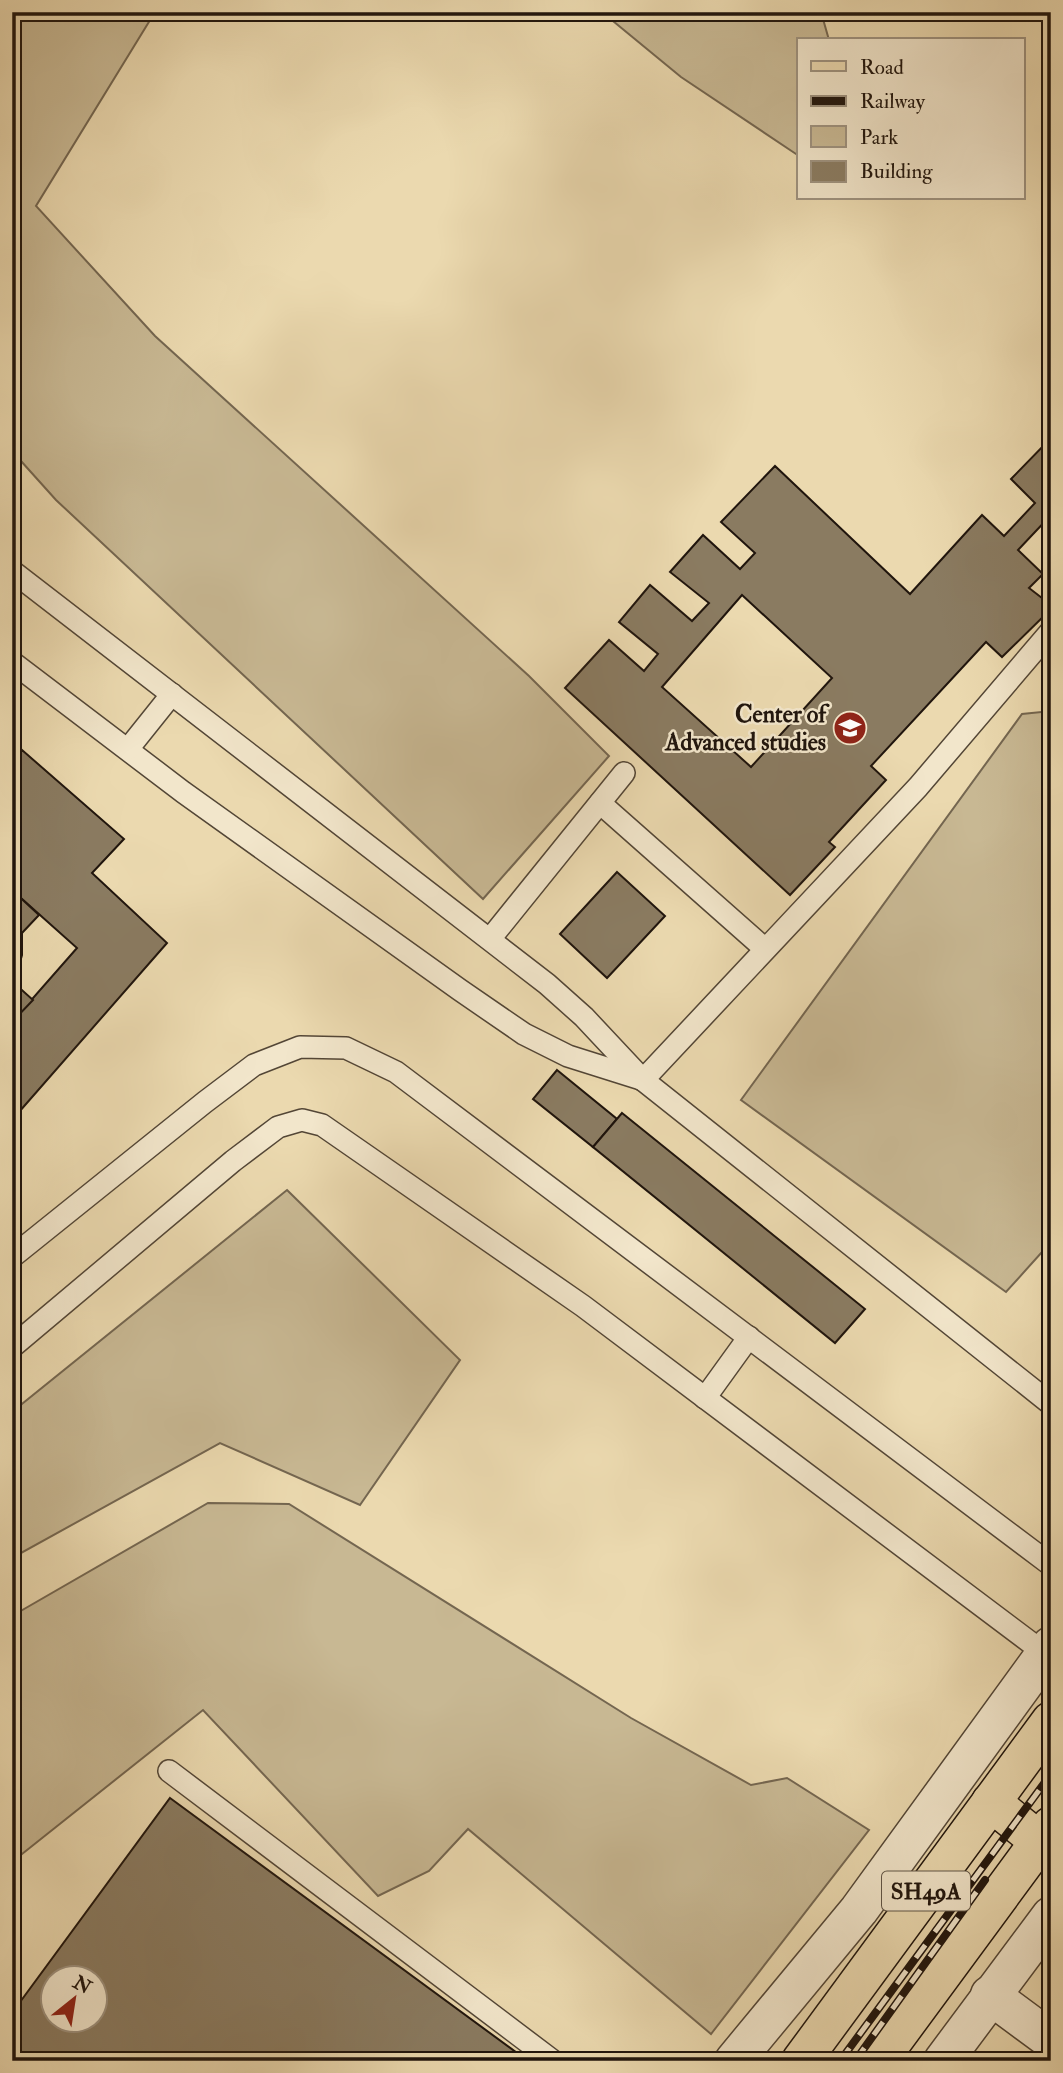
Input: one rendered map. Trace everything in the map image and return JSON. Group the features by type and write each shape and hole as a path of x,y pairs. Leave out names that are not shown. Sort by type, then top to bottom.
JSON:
{"main road":[{"name":"SH49A","path":"801,2061 1051,1721"},
{"path":"991,1802 1045,1833"},
{"name":"SH49A","path":"878,2061 1045,1833"}],"street":[{"path":"734,2061 859,1910 1049,1653"},
{"path":"943,2061 1051,1916"},
{"path":"990,1995 1051,2039"}],"lane":[{"path":"12,571 490,939 584,1017 643,1080 1051,1404"},
{"path":"643,1080 918,787 1051,631"},
{"path":"12,662 261,848 524,1034 568,1056 643,1080"},
{"path":"128,749 172,694"},
{"path":"490,939 624,773"},
{"path":"600,803 765,949"},
{"path":"12,1257 254,1065 300,1047 346,1048 396,1072 1051,1565"},
{"path":"12,1347 233,1161 278,1127 302,1120 322,1125 583,1306 1049,1653"},
{"path":"705,1398 749,1337"},
{"path":"169,1771 553,2061"}],"green space":[{"path":"12,12 155,12 36,206 155,336 529,676 609,756 483,899 56,500 12,451"},
{"path":"602,12 821,12 828,38 797,38 797,155 681,77"},
{"path":"1051,711 1051,1242 1006,1292 741,1100 1022,714"},
{"path":"287,1190 460,1360 360,1505 220,1443 12,1558 12,1412"},
{"path":"208,1503 289,1504 631,1718 751,1785 787,1778 869,1830 711,2034 468,1829 429,1871 378,1896 203,1710 12,1862 12,1616"}],"building":[{"path":"1051,438 1051,515 1018,550 1043,574 1029,588 1051,605 1051,609 1002,657 986,642 871,766 886,780 829,842 835,847 790,895 565,688 609,640 644,671 658,654 619,622 650,585 692,621 709,603 670,572 703,535 740,569 755,553 721,522 775,466 910,594 982,515 1004,536 1035,503 1011,479","holes":["742,595 832,678 751,767 662,687"]},
{"path":"22,750 124,839 92,873 167,943 12,1120 12,1022 77,948 12,890 12,763"},
{"path":"617,872 665,916 607,978 560,934"},
{"path":"12,890 39,915 22,933 22,955 14,983 33,1000 12,1022"},
{"path":"557,1070 617,1119 593,1147 533,1099"},
{"path":"622,1113 865,1309 835,1343 593,1147"},
{"path":"170,1798 528,2061 12,2061 12,2013 38,1978 38,2035 108,2035 108,1965 47,1965"}],"railway":[{"path":"840,2061 1051,1774"},
{"path":"855,2061 985,1880"}],"place":[{"name":"Center of Advanced studies","path":"850,728"}]}
